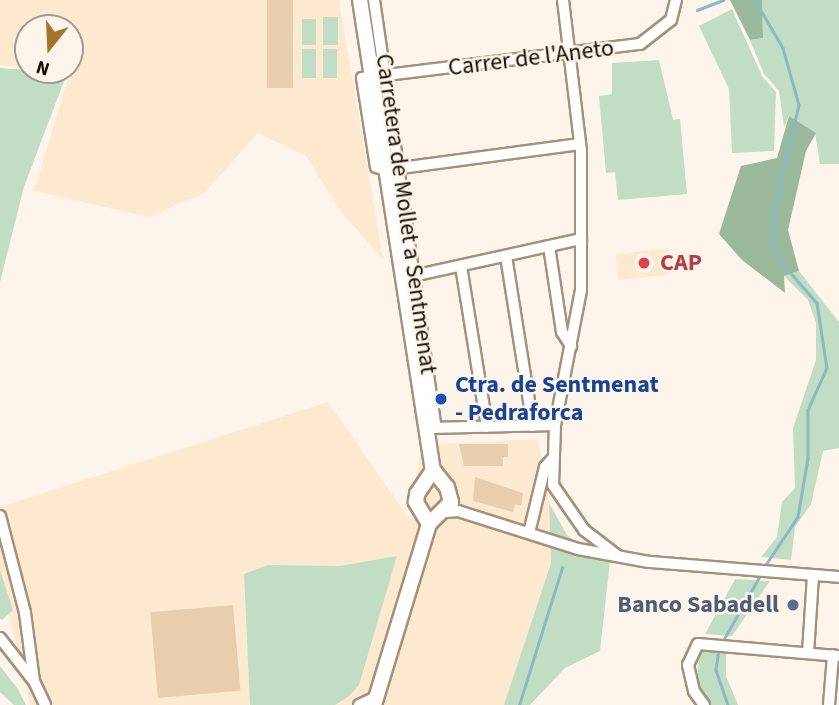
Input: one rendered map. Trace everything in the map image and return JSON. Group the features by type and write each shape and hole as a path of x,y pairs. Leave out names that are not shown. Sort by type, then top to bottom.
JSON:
{"street":[{"name":"Carretera de Mollet a Sentmenat","path":"360,0 373,77 417,275 433,478 416,502 441,513"},
{"name":"Carretera de Mollet a Sentmenat","path":"373,77 374,0"},
{"path":"564,0 580,144 581,290 555,425 553,485 584,530 618,556"},
{"name":"Carrer de l'Aneto","path":"373,77 640,44 671,20 676,0"},
{"path":"393,169 580,144"},
{"name":"Carretera de Mollet a Sentmenat","path":"393,169 431,428"},
{"path":"417,275 581,239"},
{"path":"549,246 562,332 570,346"},
{"path":"506,256 533,426"},
{"path":"461,266 487,427"},
{"path":"431,428 555,425"},
{"path":"529,533 545,467 554,457"},
{"name":"Carretera de Mollet a Sentmenat","path":"375,701 441,513 451,494 433,478"},
{"path":"441,513 618,556 839,577"},
{"path":"0,516 25,613 34,681"},
{"path":"808,653 813,575"},
{"path":"0,638 34,681 45,705"},
{"path":"704,705 694,691 688,665 698,645 836,656 829,705"},
{"path":"359,705 375,701"}],"shaded area":[{"path":"0,0 339,0 383,259 341,212 306,156 258,133 204,193 149,217 34,191 66,84 84,84 84,14 14,14 14,66 0,65"},
{"name":"CAP","path":"669,248 672,274 619,280 615,255"},
{"path":"328,402 410,520 421,445 538,439 553,524 551,563 504,705 30,705 0,577 0,507"}],"green space":[{"path":"730,0 762,0 763,38 750,40"},
{"path":"762,0 839,0 839,164 820,164 815,133 789,116 784,127 779,91 764,74 750,40 763,38"},
{"path":"732,9 762,76 776,92 774,151 732,153 729,89 699,26"},
{"path":"323,17 338,17 338,45 323,45"},
{"path":"302,19 316,19 316,45 302,45"},
{"path":"302,49 316,49 316,78 302,78"},
{"path":"323,49 337,49 337,78 323,78"},
{"path":"659,60 673,120 680,119 687,194 618,200 615,172 606,173 599,96 612,94 612,63"},
{"path":"0,68 14,69 14,84 63,84 24,187 0,282"},
{"path":"789,116 816,133 806,151 788,230 799,271 784,276 785,293 742,260 719,234 741,166 777,158"},
{"path":"799,271 839,322 839,448 823,451 811,504 795,527 791,560 761,557 777,537 782,502 795,488 793,428 816,360 816,323 808,300 784,276"},
{"path":"549,503 567,535 594,556 610,561 600,651 565,668 530,705 504,705 551,563"},
{"path":"397,556 359,685 349,696 335,705 250,705 244,574 268,565 340,566"},
{"path":"0,570 13,610 2,620 0,619"},
{"path":"735,579 770,581 732,636 705,634"},
{"path":"709,650 726,651 726,676 738,705 710,705 697,687 699,653"},
{"path":"0,666 18,689 26,705 14,705 0,692"}],"building":[{"path":"267,0 293,0 293,88 267,88"},
{"path":"459,444 508,444 508,457 503,457 503,466 464,466"},
{"path":"475,477 523,493 521,506 515,504 513,512 473,501"},
{"path":"233,605 240,691 158,698 150,612"}],"waterway":[{"path":"697,10 723,0"},
{"path":"755,0 783,48 799,105 775,209 774,245 783,264 817,303 827,368 808,410 808,458 798,517 764,568"},
{"path":"519,705 562,568"},
{"path":"721,644 761,574"},
{"path":"719,650 716,670 728,705"}],"place":[{"name":"CAP","path":"644,263"},
{"name":"Ctra. de Sentmenat - Pedraforca","path":"441,399"},
{"name":"Banco Sabadell","path":"793,605"}]}
